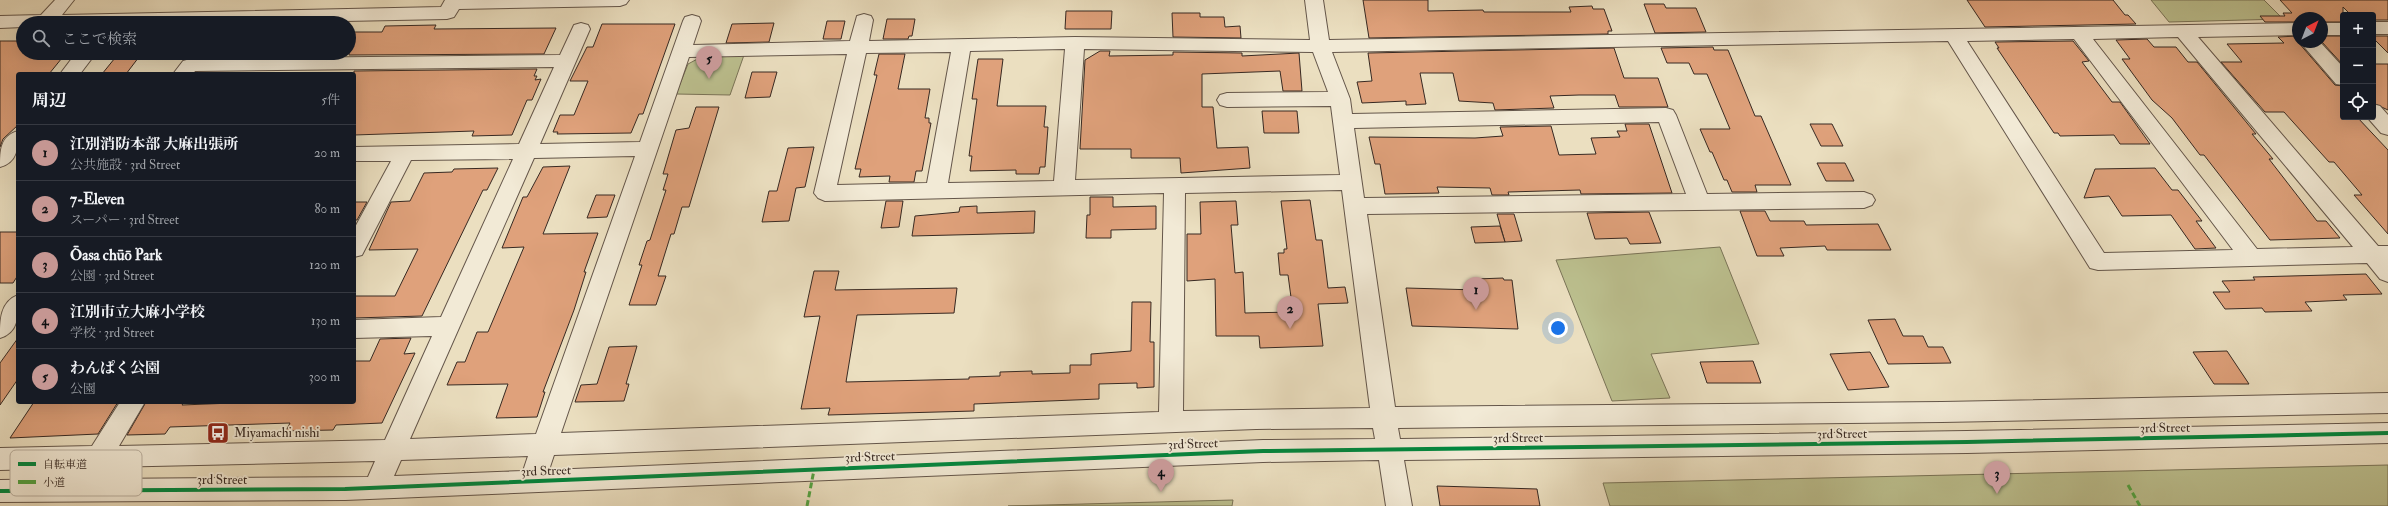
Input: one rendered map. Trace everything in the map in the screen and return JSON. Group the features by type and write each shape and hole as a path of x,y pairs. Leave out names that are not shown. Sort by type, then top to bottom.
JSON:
{"street":[{"path":"51,16 65,0"},
{"path":"332,16 447,14 453,2 620,0"},
{"path":"1314,0 1320,46 1340,99 1344,120 1384,418 1399,506"},
{"path":"864,20 824,192 1352,182"},
{"path":"0,22 16,22"},
{"path":"532,481 692,22"},
{"path":"2376,28 2388,28"},
{"path":"376,488 581,29"},
{"path":"2328,29 2340,29"},
{"path":"682,51 1075,43 1320,46 2184,32 2292,33"},
{"path":"2184,32 2381,254 2388,273"},
{"path":"2080,34 2251,258"},
{"path":"1954,36 2098,262 2381,254"},
{"path":"1064,188 1075,43"},
{"path":"936,190 962,45"},
{"path":"2315,48 2340,76"},
{"path":"72,72 81,60"},
{"path":"185,72 190,65 567,61"},
{"path":"1227,100 1340,99"},
{"path":"1344,120 1666,115 1700,202"},
{"path":"2376,115 2388,128"},
{"path":"6,159 16,142"},
{"path":"356,154 648,149"},
{"path":"356,245 405,153"},
{"path":"1171,422 1175,186"},
{"path":"1355,206 1864,200"},
{"path":"0,329 16,307"},
{"path":"356,329 449,326"},
{"name":"3rd Street","path":"142,456 394,450 1171,422 1384,418 1942,412 2388,403"},
{"path":"104,450 132,404"},
{"name":"3rd Street","path":"142,490 376,488 1262,451 1975,442 2388,433"},
{"name":"3rd Street","path":"0,459 10,459"}],"green space":[{"path":"2151,0 2264,0 2283,19 2169,22"},
{"path":"744,55 730,95 676,94 688,64 703,56"},
{"path":"1720,247 1759,344 1651,354 1670,398 1612,401 1556,260"},
{"path":"2388,465 2388,506 1610,506 1603,483"},
{"path":"1233,500 1232,506 1008,506"}],"building":[{"path":"1363,0 1428,0 1428,11 1483,10 1484,12 1571,12 1569,7 1592,6 1593,9 1604,9 1612,31 1608,31 1608,34 1369,38"},
{"path":"1967,0 2113,0 2125,15 2128,15 2136,24 1985,27"},
{"path":"2280,0 2388,0 2388,20 2376,20 2376,12 2348,12 2343,7 2343,12 2340,12 2340,22 2328,22 2328,12 2292,13"},
{"path":"1644,4 1664,4 1666,8 1696,8 1706,32 1655,33"},
{"path":"1066,11 1112,11 1111,29 1065,29"},
{"path":"1172,13 1200,13 1200,17 1224,17 1225,27 1240,26 1241,38 1173,37"},
{"path":"2283,13 2292,13 2292,22 2265,22 2260,16 2285,16"},
{"path":"887,19 915,19 912,36 909,36 908,39 883,39"},
{"path":"827,21 845,21 841,39 823,39"},
{"path":"774,23 769,42 726,43 732,24"},
{"path":"602,24 675,24 643,114 639,114 631,133 557,134 558,132 553,132 560,115 574,115 588,81 570,81 587,47 593,47"},
{"path":"436,25 434,29 556,28 544,54 356,55 356,32 382,32 385,26"},
{"path":"2292,36 2292,48 2303,48 2335,85 2340,86 2340,120 2360,120 2388,150 2388,234 2354,195 2362,195 2334,162 2329,162 2284,112 2265,112 2221,62 2242,62 2227,44 2284,43 2278,37"},
{"path":"2328,36 2340,36 2340,62 2327,48"},
{"path":"2376,36 2388,36 2388,53 2376,41"},
{"path":"2147,39 2154,47 2176,47 2188,62 2197,62 2256,134 2252,134 2273,159 2269,159 2317,221 2326,221 2340,238 2270,240 2204,155 2200,155 2172,118 2152,100 2122,59 2130,59 2116,40"},
{"path":"0,41 16,41 16,60 60,60 51,72 16,72 16,127 3,139 0,147"},
{"path":"2073,41 2089,61 2082,62 2112,102 2120,102 2150,144 2120,144 2114,135 2060,136 2058,133 2054,133 1997,48 1999,48 1995,42"},
{"path":"1713,47 1714,50 1728,50 1755,116 1761,116 1791,185 1755,185 1757,192 1732,192 1727,180 1724,180 1700,129 1730,129 1707,74 1694,74 1689,63 1667,63 1661,48"},
{"path":"1614,48 1624,78 1658,78 1668,107 1619,107 1615,95 1579,95 1550,96 1554,108 1495,110 1493,103 1459,101 1453,73 1420,73 1426,104 1406,105 1406,101 1362,103 1357,82 1372,81 1368,53"},
{"path":"1100,51 1110,51 1109,56 1173,55 1173,52 1242,53 1242,56 1299,53 1302,91 1283,91 1280,71 1202,74 1202,107 1213,107 1217,148 1248,147 1250,168 1181,173 1180,158 1131,158 1131,149 1080,149 1085,60"},
{"path":"879,54 905,54 898,89 930,89 925,118 929,118 929,123 931,123 922,171 916,171 914,182 889,182 890,176 859,177 861,169 855,169 877,75 874,75"},
{"path":"978,59 1003,59 997,106 1046,106 1044,127 1048,127 1045,167 1040,167 1039,174 1016,174 1016,170 970,171 972,156 969,156 977,99 972,99"},
{"path":"113,60 137,60 128,72 104,72"},
{"path":"2376,64 2388,64 2388,110 2376,104"},
{"path":"537,69 534,76 537,76 535,80 541,79 532,100 527,100 512,135 472,136 474,131 356,135 356,72 354,71"},
{"path":"752,72 777,72 770,97 745,98"},
{"path":"696,107 719,107 689,207 682,207 674,234 671,234 658,276 666,276 656,305 629,305 642,265 639,265 647,241 650,240 666,190 663,190 668,174 663,174 676,130 689,128"},
{"path":"1262,111 1297,111 1299,133 1264,133"},
{"path":"1625,124 1649,124 1672,193 1581,194 1580,190 1508,192 1509,195 1492,195 1490,188 1437,187 1439,193 1385,194 1380,164 1375,164 1369,137 1475,138 1503,136 1500,127 1551,126 1559,155 1596,154 1591,138 1620,137 1617,131 1627,131"},
{"path":"1810,124 1832,124 1843,146 1821,146"},
{"path":"814,147 805,187 796,188 789,221 762,222 769,191 777,191 788,148"},
{"path":"1817,163 1845,163 1854,181 1826,181"},
{"path":"570,166 543,234 598,233 584,272 586,272 574,310 543,392 545,392 537,417 496,418 508,384 447,385 457,362 465,362 477,332 488,332 524,247 502,248 523,197 527,197 543,167"},
{"path":"498,168 487,190 483,190 422,316 356,318 356,296 395,296 418,249 369,250 391,202 410,201 424,173 452,172 454,169"},
{"path":"2155,168 2172,190 2178,190 2202,221 2196,221 2216,248 2195,249 2171,215 2122,216 2109,196 2084,198 2095,169"},
{"path":"596,195 615,195 607,217 587,218"},
{"path":"1090,197 1113,197 1113,207 1156,206 1156,229 1111,230 1111,238 1086,238 1087,215 1090,215"},
{"path":"1310,200 1316,240 1322,240 1328,288 1345,287 1348,303 1318,304 1323,346 1260,348 1259,336 1216,336 1215,279 1187,281 1187,234 1201,234 1200,202 1236,201 1238,225 1231,225 1235,273 1243,272 1245,313 1293,312 1288,275 1280,275 1278,253 1284,253 1284,249 1287,249 1281,201"},
{"path":"886,201 903,201 899,227 881,228"},
{"path":"356,202 367,202 357,220"},
{"path":"977,206 977,213 1035,211 1034,233 912,236 915,216 959,212 960,207"},
{"path":"1740,211 1765,211 1770,221 1804,221 1806,225 1878,224 1891,250 1827,250 1825,246 1780,248 1784,256 1757,256"},
{"path":"1649,212 1661,243 1630,244 1627,238 1595,239 1587,213"},
{"path":"1497,214 1514,214 1522,241 1505,242"},
{"path":"1500,226 1505,242 1475,243 1471,227"},
{"path":"0,232 16,232 16,278 13,283 0,283"},
{"path":"814,271 839,271 835,290 957,288 954,313 857,315 846,382 969,379 969,377 1000,376 1000,372 1032,371 1032,374 1070,373 1070,365 1091,365 1091,354 1131,351 1132,302 1151,302 1150,342 1154,342 1154,387 1137,388 1137,383 1099,384 1099,399 974,404 974,411 828,415 830,408 801,409 820,316 804,317"},
{"path":"2366,274 2382,294 2343,295 2347,300 2305,302 2312,311 2265,312 2262,308 2225,309 2213,292 2230,292 2222,281 2255,280 2253,277"},
{"path":"1503,278 1504,280 1512,280 1518,329 1412,326 1406,288 1478,290 1476,279"},
{"path":"1895,319 1903,336 1923,336 1928,347 1943,347 1951,363 1888,364 1868,320"},
{"path":"411,338 404,354 415,353 382,423 336,425 333,430 286,431 290,423 170,427 165,434 127,435 145,404 356,404 356,361 370,361 380,339"},
{"path":"16,341 16,382 0,405 0,363"},
{"path":"637,346 626,384 629,384 624,401 575,402 581,385 597,384 609,347"},
{"path":"2227,351 2249,384 2214,384 2193,352"},
{"path":"1870,352 1889,387 1848,390 1830,354"},
{"path":"1753,361 1761,383 1707,383 1700,362"},
{"path":"33,404 117,404 98,434 10,438"},
{"path":"1437,486 1537,489 1540,506 1440,506"}],"marked path":[{"path":"807,506 814,470"},
{"path":"2128,485 2140,506"}],"cycle path":[{"path":"142,490 345,489 1263,451 1967,442 2388,433"},
{"path":"0,491 10,491"}],"place":[{"name":"わんぱく公園","path":"709,79"},
{"name":"江別消防本部 大麻出張所","path":"1476,310"},
{"name":"7-Eleven","path":"1290,329"},
{"name":"Miyamachi nishi","path":"218,433"},
{"name":"江別市立大麻小学校","path":"1161,492"},
{"name":"Ōasa chūō Park","path":"1997,494"}]}
